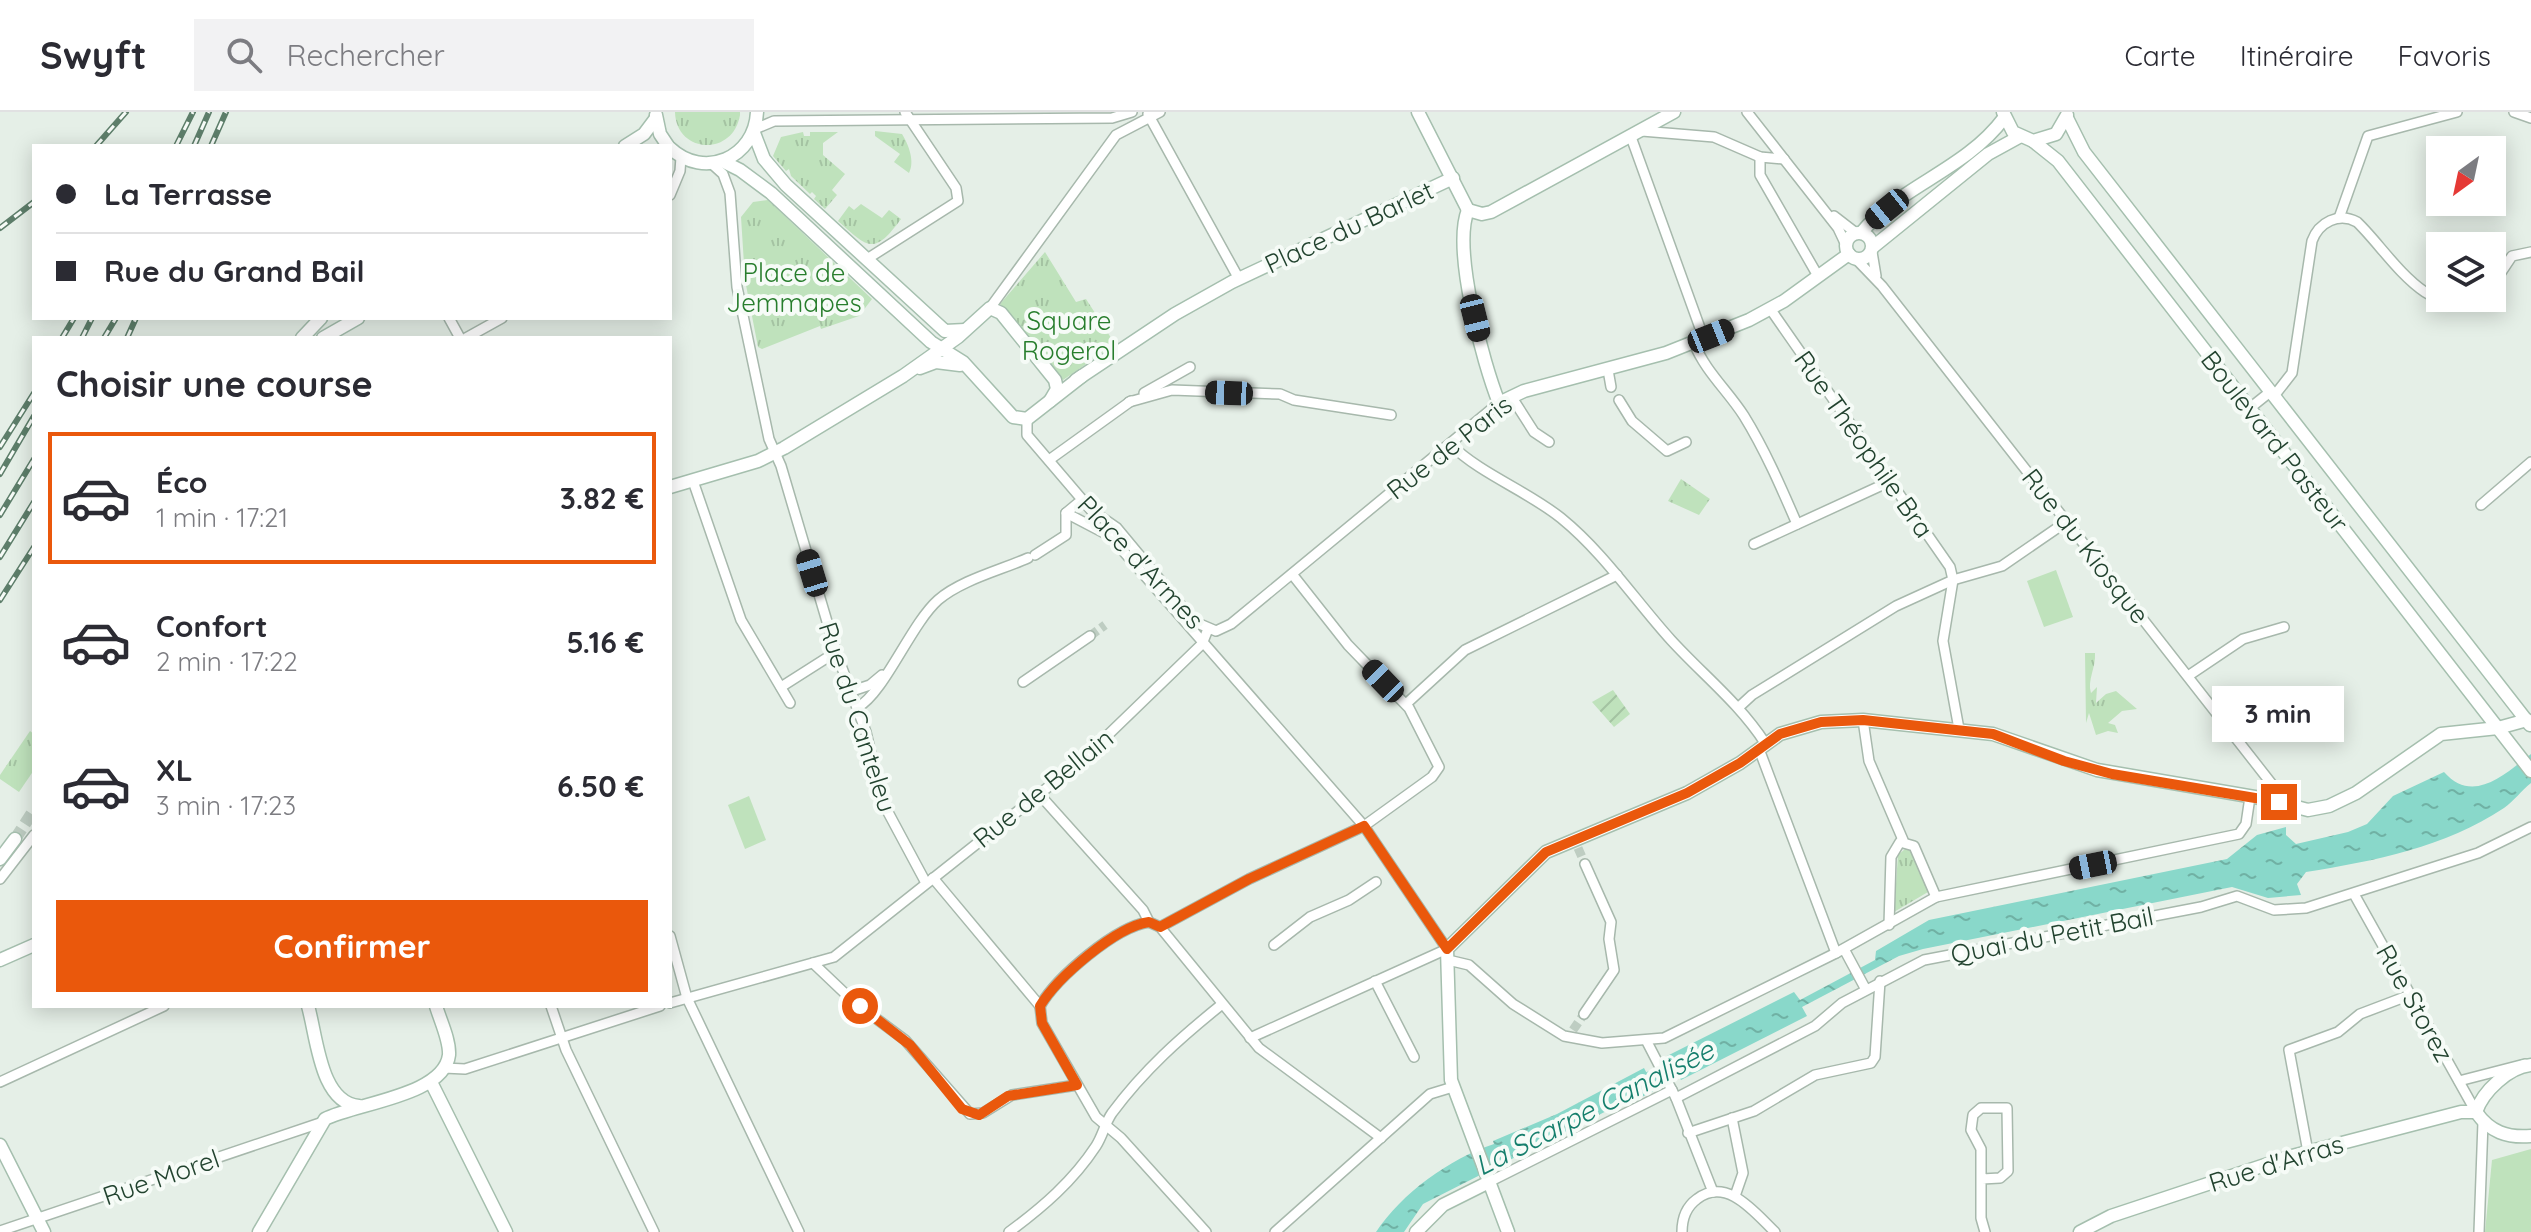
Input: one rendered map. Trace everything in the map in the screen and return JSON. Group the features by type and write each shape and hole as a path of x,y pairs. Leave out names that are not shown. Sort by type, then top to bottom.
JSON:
{"street":[{"path":"757,121 908,117 1112,118 1132,112"},
{"name":"Place du Barlet","path":"1418,112 1468,210"},
{"path":"1499,403 1473,310 1463,236 1468,210 1482,214 1491,212 1674,112"},
{"path":"1747,112 1822,207 1869,236 1872,249"},
{"path":"2339,218 2368,136 2457,112"},
{"path":"2514,112 2531,118"},
{"path":"672,486 774,454 903,376 965,330 990,308 1116,135 1152,114"},
{"name":"Place du Barlet","path":"1152,114 1239,279 1453,178"},
{"path":"2019,137 1988,154 1865,258 1850,252 1859,232 1901,197 1930,182 1983,141 2002,114 2019,137 2033,141 2056,134 2067,115"},
{"path":"628,144 644,135 656,115"},
{"path":"656,115 669,144"},
{"name":"Boulevard Pasteur","path":"2067,115 2084,152 2530,721"},
{"path":"867,259 958,201 956,188 908,117"},
{"path":"717,163 741,151 757,121"},
{"path":"757,121 761,154 777,177 950,333 965,330"},
{"path":"1637,134 1714,137 1760,157 1784,159"},
{"path":"1637,134 1699,341 1700,358 1742,413 1797,524"},
{"name":"Boulevard Pasteur","path":"2033,141 2058,161 2531,771"},
{"path":"673,152 736,167 771,193 938,349 958,358 1007,413 1027,419 1082,376 1175,314 1239,279"},
{"path":"672,190 680,171 673,152"},
{"path":"1760,157 1760,175 1818,276"},
{"name":"Rue du Canteleu","path":"717,163 730,193 737,287 774,454 781,466 836,652 858,707 882,801 929,881 1040,1006"},
{"name":"Rue du Kiosque","path":"1822,207 1850,252 1882,286 2289,806"},
{"path":"2250,408 2272,394 2292,373 2314,236 2324,224 2339,218 2357,222 2413,284 2426,293"},
{"name":"Rue du Kiosque","path":"1872,249 1874,272 1882,286"},
{"name":"Rue de Paris","path":"1208,629 1227,627 1499,403 1511,396 1699,341 1771,310 1850,252"},
{"path":"2506,265 2512,256 2531,252"},
{"path":"990,308 1001,313 1054,377 1065,383 1082,376"},
{"name":"Rue Théophile Bra","path":"1771,310 1947,561 1953,580"},
{"path":"304,336 319,320"},
{"path":"326,336 354,320"},
{"path":"470,336 498,320"},
{"path":"903,376 939,361 954,363 973,373"},
{"path":"1049,460 1129,402 1190,367"},
{"path":"1608,370 1611,387"},
{"path":"1050,401 1057,389 1054,377"},
{"path":"1129,402 1172,390 1280,394 1294,400 1391,415"},
{"path":"1511,396 1534,432 1549,442"},
{"path":"1619,400 1632,421 1667,451 1686,442"},
{"name":"Place d'Armes","path":"1027,419 1027,435 1091,510 1117,528 1191,617 1208,629 1202,644 1156,687"},
{"path":"1450,444 1470,461 1547,507 1581,536 1686,657 1739,707 1762,746 1840,951 1853,965 1863,984"},
{"path":"2481,505 2531,462"},
{"path":"693,481 738,613 790,703"},
{"path":"1754,544 1891,481"},
{"path":"1066,513 1078,503"},
{"path":"858,707 873,696 885,673 938,600 1056,544 1066,535 1066,513"},
{"path":"1066,513 1110,536 1364,826 1448,954 1469,965 1508,1000 1557,1033 1602,1043 1679,1034 1889,925 1936,897 2233,837 2245,828 2250,797"},
{"path":"1739,707 1752,695 1896,606 1953,580 2007,563 2066,522"},
{"path":"1160,927 1249,879 1364,826 1432,777 1439,767 1419,722 1406,704 1348,645 1292,574"},
{"path":"1406,704 1465,650 1617,575"},
{"path":"1953,580 1943,641 1959,729"},
{"path":"2188,676 2243,639 2284,627"},
{"path":"1023,682 1090,636"},
{"path":"781,687 836,652"},
{"path":"852,691 870,685 885,673"},
{"name":"Rue de Bellain","path":"672,1002 834,957 1096,747 1156,687"},
{"path":"1250,1038 1407,967 1448,954 1532,864 1687,793 1798,727 1829,721 1863,720 1959,729 2001,737 2064,761 2112,774 2317,810 2340,802 2441,734 2530,721"},
{"path":"1863,720 1871,766 1903,840 1914,846 1936,897"},
{"path":"1039,794 1143,910 1149,922 1160,927 1250,1038 1295,1077 1381,1138"},
{"path":"2354,894 2478,853 2531,827"},
{"path":"0,879 32,838"},
{"path":"0,859 15,839"},
{"path":"1889,925 1891,857 1893,848 1903,840"},
{"path":"1584,1014 1614,970 1609,939 1611,922 1585,864"},
{"path":"1274,945 1310,917 1349,900 1395,871"},
{"name":"Quai du Petit Bail","path":"1488,1178 1815,1026 1863,984 1880,981 1917,963 1957,952 2201,907 2231,897 2287,911 2354,894"},
{"name":"Rue Storez","path":"2354,894 2479,1117"},
{"path":"1149,922 1132,928 1087,957 1040,1006 1042,1023 1077,1085 1105,1126 1121,1138 1206,1232"},
{"path":"672,943 687,998 799,1232"},
{"path":"0,960 32,946"},
{"path":"1448,954 1447,1020 1453,1087 1508,1232"},
{"path":"813,963 854,1002 905,1040 970,1114 983,1113 1012,1095 1077,1085"},
{"path":"1375,981 1414,1057"},
{"path":"1688,1133 1759,1108 1815,1075 1866,1066 1875,1059 1880,981"},
{"path":"2308,1152 2289,1050 2338,1032 2360,1014 2410,995"},
{"path":"1009,1232 1065,1185 1097,1145 1105,1126 1156,1059 1221,1005"},
{"path":"0,1082 160,1008"},
{"path":"309,1008 333,1092 348,1104 363,1105"},
{"path":"259,1232 323,1122 431,1082 444,1068 449,1053 437,1008"},
{"path":"552,1008 561,1038 654,1232"},
{"path":"444,1068 460,1071 654,1008"},
{"path":"1646,1040 1672,1090 1713,1192"},
{"path":"2459,1081 2514,1064 2531,1065"},
{"path":"2479,1232 2479,1117 2483,1098 2513,1069 2531,1065"},
{"path":"431,1082 506,1232"},
{"path":"1275,1232 1430,1094 1453,1087"},
{"path":"1982,1179 2000,1178 2008,1171 2007,1108 1981,1108 1973,1115 1972,1133 1981,1149 1982,1179 1985,1232"},
{"name":"Rue d'Arras","path":"2080,1232 2111,1216 2308,1152 2461,1112 2479,1117 2499,1133 2531,1136"},
{"path":"1732,1118 1743,1173 1735,1196"},
{"name":"Rue Morel","path":"0,1231 323,1122"},
{"path":"0,1145 44,1232"},
{"path":"1418,1231 1443,1205 1488,1178"},
{"path":"1682,1232 1691,1205 1713,1192 1735,1196 1775,1232"}],"green space":[{"path":"675,112 740,112 740,115 735,129 727,138 717,144 705,145 685,136 678,126"},
{"path":"875,131 902,134 910,154 909,173 894,162 900,154 875,136"},
{"path":"803,132 804,136 810,136 810,132 838,132 823,143 823,155 845,174 832,190 837,195 825,209 814,199 816,196 812,192 810,194 773,156 781,137"},
{"name":"Place de Jemmapes","path":"768,200 872,299 859,316 821,329 820,326 762,349 758,347 745,280 741,217 753,202"},
{"path":"861,204 882,218 889,210 901,219 884,239 871,244 864,242 838,221 849,206 854,210"},
{"name":"Square Rogerol","path":"1045,252 1076,302 1086,299 1115,344 1063,380 1000,304"},
{"path":"1681,479 1710,499 1699,515 1668,501"},
{"path":"2056,570 2073,617 2044,627 2027,581"},
{"path":"2085,653 2095,653 2090,688 2091,693 2097,687 2096,703 2106,694 2116,691 2137,709 2122,711 2108,723 2115,725 2118,733 2108,731 2096,735 2089,713 2086,723"},
{"path":"1613,690 1630,714 1614,727 1592,702"},
{"path":"30,731 32,773 19,792 0,779"},
{"path":"749,796 766,840 745,849 728,805"},
{"path":"1910,849 1928,892 1894,912 1898,855"},
{"path":"2531,1149 2531,1232 2485,1232 2492,1160"}],"water":[{"path":"2531,754 2531,783 2504,808 2434,842 2358,863 2306,872 2297,884 2301,895 2268,898 2232,887 1923,949 1899,956 1802,1007 1807,1016 1681,1080 1667,1056 1794,992 1800,1000 1875,960 1876,951 1929,920 2227,859 2257,835 2286,827 2286,835 2296,844 2348,832 2367,824 2393,796 2444,772 2455,782 2477,786 2500,777"},
{"path":"1644,1068 1654,1087 1423,1204 1404,1232 1376,1232 1399,1204 1444,1168"}],"waterway":[{"name":"La Scarpe Canalisée","path":"1628,1093 1699,1056"}],"tunnel":[{"path":"1090,636 1105,625"},
{"path":"15,839 32,813"},
{"path":"1578,848 1585,864"},
{"path":"1573,1030 1584,1014"}],"railway":[{"path":"98,144 126,112"},
{"path":"177,144 193,112"},
{"path":"195,144 209,112"},
{"path":"212,144 226,112"},
{"path":"0,228 32,204"},
{"path":"63,336 73,320"},
{"path":"83,336 91,320"},
{"path":"105,336 115,320"},
{"path":"128,336 135,320"},
{"path":"0,447 32,396"},
{"path":"0,474 32,419"},
{"path":"0,515 32,462"},
{"path":"0,557 32,505"},
{"path":"0,600 32,550"}],"route":[{"path":"860,1006 880,1018 910,1045 962,1109 979,1115 1008,1096 1077,1085 1042,1023 1040,1006 1087,957 1132,928 1149,922 1160,927 1249,879 1364,826 1441,935 1447,949 1546,852 1687,793 1740,763 1780,734 1829,721 1931,725 1993,734 2064,761 2112,774 2279,802"}]}
